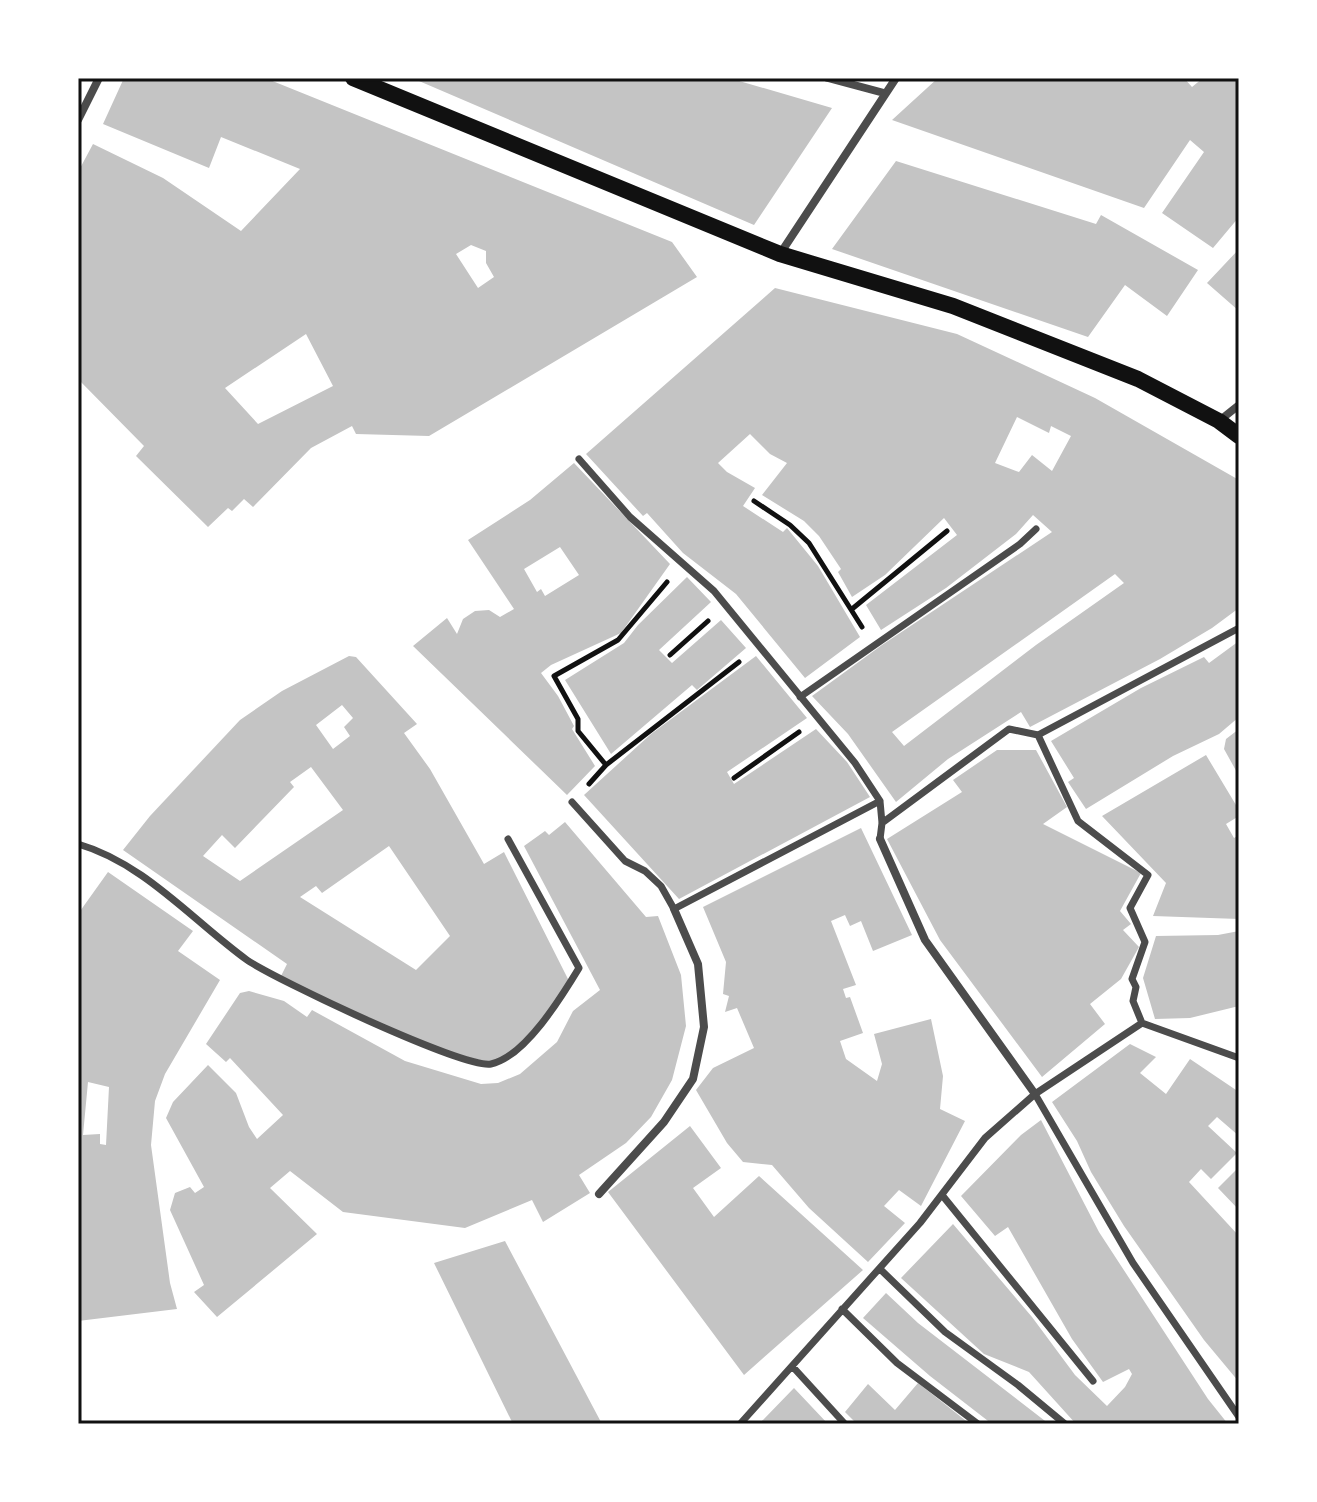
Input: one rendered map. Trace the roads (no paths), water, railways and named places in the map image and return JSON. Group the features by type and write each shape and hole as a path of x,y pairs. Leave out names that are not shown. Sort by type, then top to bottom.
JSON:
{"main road":[{"path":"353,78 780,254 953,306 1138,379 1219,421 1239,436"}],"street":[{"path":"78,120 99,78"},
{"path":"828,78 884,93"},
{"path":"780,254 896,78"},
{"path":"1219,421 1239,405"},
{"path":"579,459 630,517 714,591 855,763 880,801 880,839 925,940 1035,1094 1133,1263 1239,1417"},
{"path":"800,697 1020,544 1036,529"},
{"path":"882,823 1009,729 1038,735 1239,628"},
{"path":"1038,735 1078,821 1148,875 1130,908 1145,942 1132,979 1136,987 1133,1001 1142,1023 1239,1058"},
{"path":"674,909 880,801"},
{"path":"572,802 625,861 645,871 661,886 698,964 704,1027 693,1079 664,1122 599,1194"},
{"path":"78,844 96,849 129,867 250,962 433,1049 491,1064 516,1050 542,1024 579,968 508,839"},
{"path":"740,1424 880,1269 985,1138 1035,1094 1142,1023"},
{"path":"942,1195 1093,1381"},
{"path":"880,1269 945,1332 1065,1424"},
{"path":"842,1309 897,1363 978,1424"},
{"path":"792,1366 845,1424"}]}
